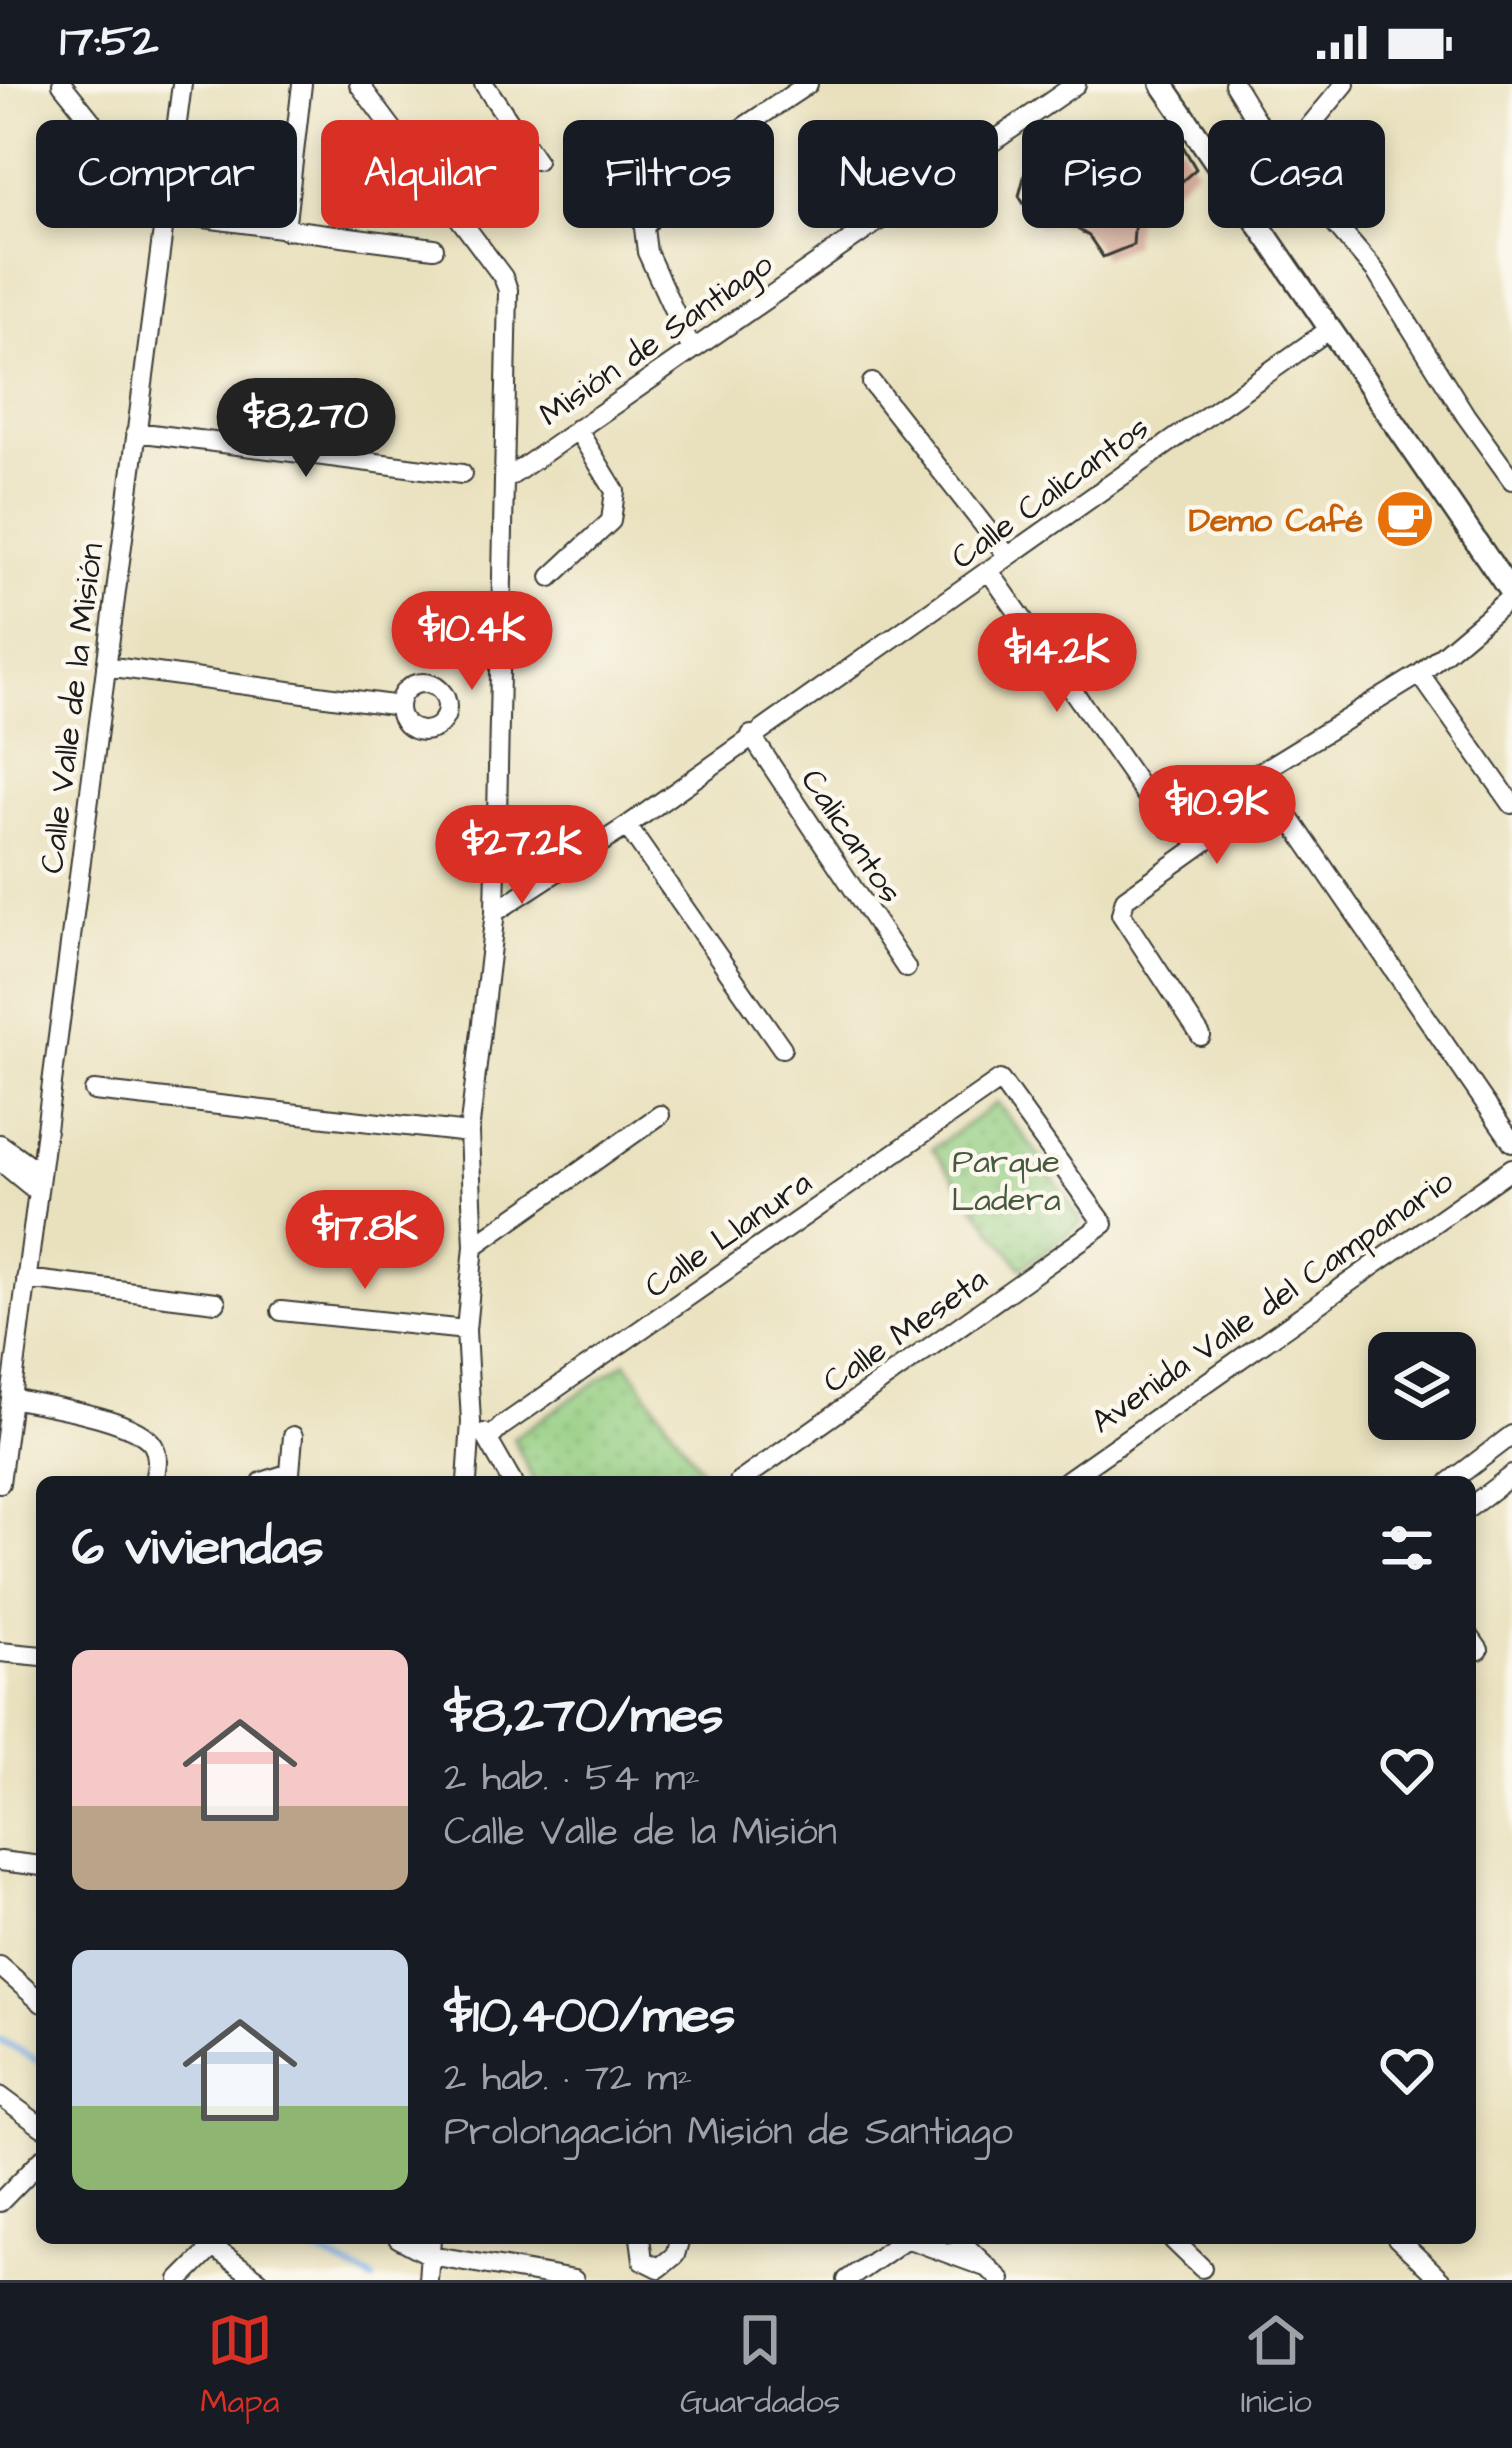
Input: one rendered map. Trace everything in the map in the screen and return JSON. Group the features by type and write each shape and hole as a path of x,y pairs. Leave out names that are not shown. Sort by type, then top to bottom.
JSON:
{"street":[{"path":"62,84 91,120"},
{"name":"Calle Valle de la Misión","path":"177,120 182,84"},
{"path":"286,230 302,84"},
{"path":"359,84 508,290 495,913 469,1133 474,1246 466,1330 471,1422 467,1476"},
{"path":"484,84 509,120"},
{"path":"691,348 647,252 644,228 693,161 808,84"},
{"name":"Misión de Santiago","path":"505,480 1076,84"},
{"path":"1162,84 1208,155"},
{"path":"1234,84 1256,120"},
{"path":"1315,120 1345,84"},
{"name":"Calle Valle de la Misión","path":"0,1483 163,228"},
{"path":"272,228 434,248"},
{"path":"989,571 1169,828 1420,674 1512,595 1257,228"},
{"path":"1338,228 1376,272 1512,480"},
{"name":"Calle Calicantos","path":"495,913 627,826 1330,329"},
{"path":"872,383 1007,555"},
{"path":"550,577 611,521 615,491 577,429"},
{"path":"136,432 462,473"},
{"path":"106,666 399,706"},
{"path":"1420,674 1512,804"},
{"name":"Calicantos","path":"751,735 905,968"},
{"path":"1258,772 1512,1142"},
{"path":"1202,1036 1121,914 1125,899 1274,793"},
{"path":"627,826 782,1048"},
{"name":"Calle Meseta","path":"747,1476 1104,1224 1000,1080"},
{"name":"Calle Llanura","path":"490,1438 1000,1080"},
{"path":"94,1091 469,1133"},
{"path":"474,1246 660,1115"},
{"path":"0,1144 39,1183"},
{"path":"0,1161 39,1183"},
{"name":"Avenida Valle del Campanario","path":"1074,1476 1512,1168"},
{"path":"26,1280 215,1302"},
{"path":"281,1311 466,1330"},
{"path":"6,1412 72,1412 135,1429 145,1436 158,1459 155,1476"},
{"path":"471,1422 490,1438 509,1476"},
{"path":"1458,1476 1512,1435"},
{"path":"281,1476 290,1473 293,1436"},
{"path":"1476,1502 1512,1475"},
{"path":"0,1652 36,1655"},
{"path":"0,1861 36,1864"},
{"path":"0,1966 36,1998"},
{"path":"0,2096 36,2123"},
{"path":"0,2202 36,2165"},
{"path":"180,2280 205,2244"},
{"path":"209,2244 259,2280"},
{"path":"641,2244 643,2260 659,2268 675,2255 678,2244"},
{"path":"847,2280 898,2244"},
{"path":"921,2244 994,2274"},
{"path":"963,2244 994,2274"},
{"path":"1178,2244 1202,2268"},
{"path":"1403,2244 1441,2280"},
{"path":"428,2278 430,2246 574,2280"}],"green space":[{"name":"Parque Ladera","path":"997,1103 1041,1158 1082,1223 1022,1268 932,1149"},
{"path":"626,1362 706,1476 531,1476 513,1438"}],"building":[{"path":"1184,148 1196,169 1184,180"},
{"path":"1076,228 1134,228 1133,245 1103,257 1089,236"}],"waterway":[{"path":"0,2040 36,2060"},
{"path":"301,2244 373,2280"}],"place":[{"name":"Demo Café","path":"1405,519"}]}
